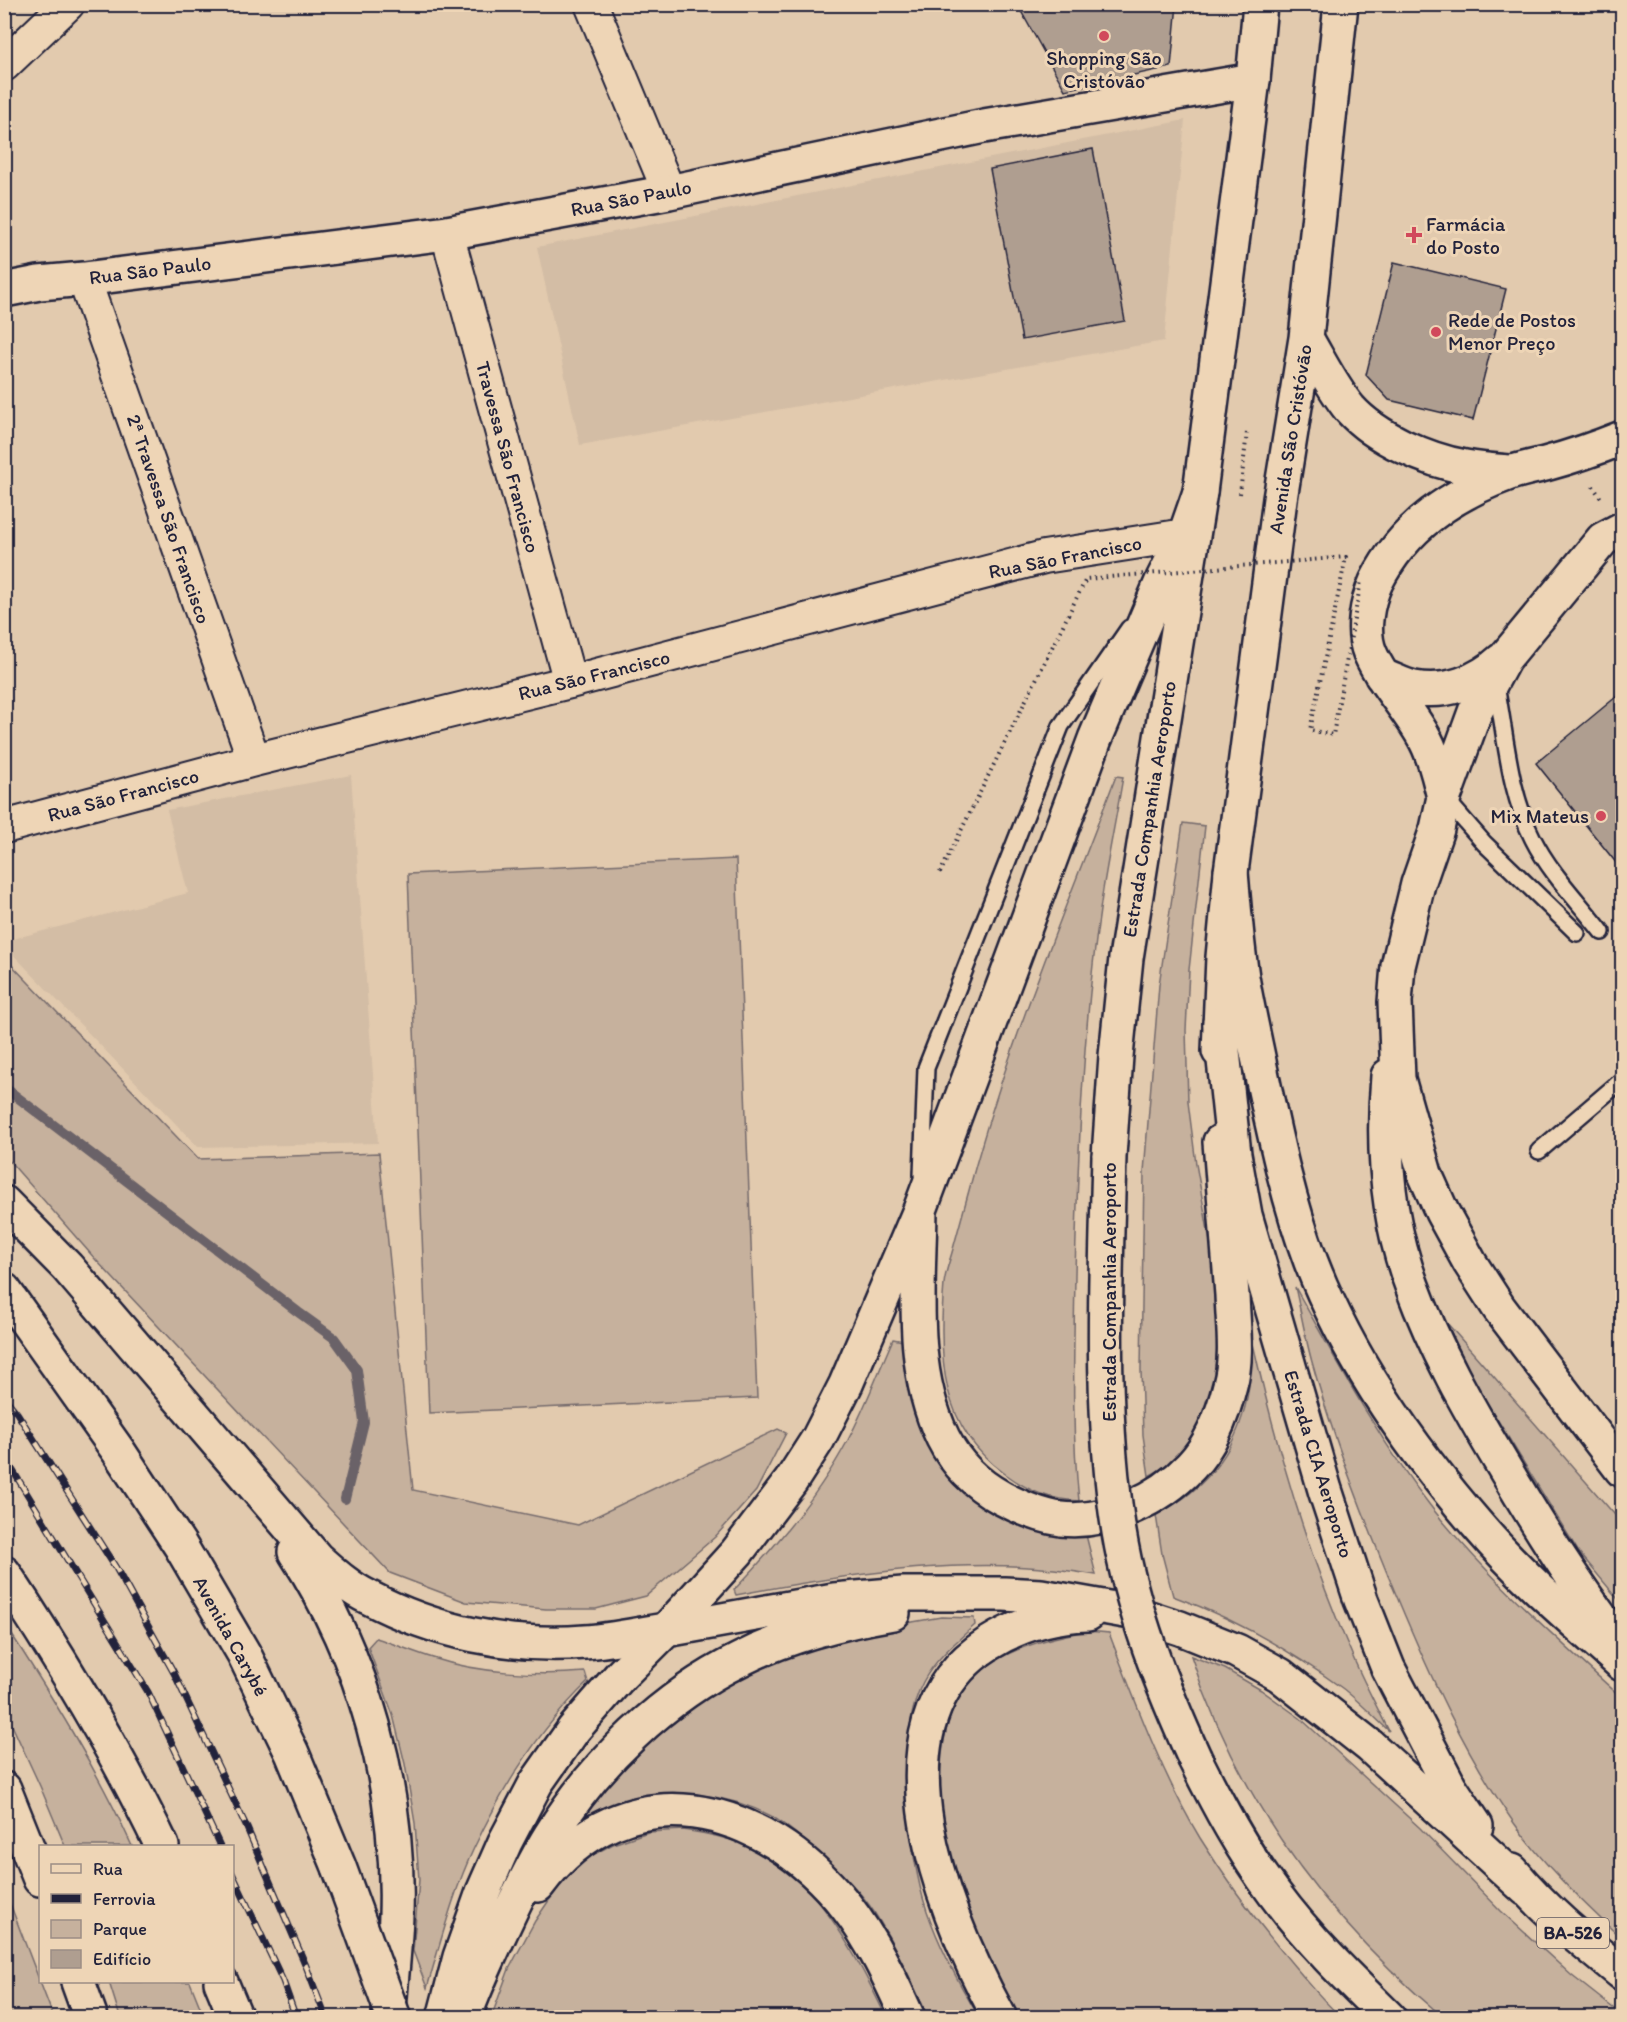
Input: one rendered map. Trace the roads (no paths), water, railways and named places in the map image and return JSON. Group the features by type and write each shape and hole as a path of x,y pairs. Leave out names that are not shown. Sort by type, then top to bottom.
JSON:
{"main road":[{"path":"444,2018 460,1957 483,1892 505,1842 536,1783 574,1729 621,1675 666,1630 737,1552 791,1481 818,1439 846,1384 920,1210 1095,740 1163,579 1185,535 1200,492 1253,80 1260,4"},
{"name":"Avenida São Cristóvão","path":"1231,873 1280,499 1306,338 1341,4"},
{"name":"Rua São Paulo","path":"4,290 39,283 447,233 669,192 984,126 1253,80"},
{"path":"1306,338 1330,381 1352,410 1381,434 1422,455 1464,467 1511,472"},
{"path":"1444,797 1434,759 1426,740 1382,675 1369,650 1365,621 1370,595 1386,562 1410,531 1438,509 1467,491 1511,472 1545,464 1623,438"},
{"name":"Estrada Companhia Aeroporto","path":"1200,492 1126,958 1116,1056 1109,1156 1105,1389 1110,1463 1120,1534 1146,1639 1165,1694 1216,1802 1274,1892 1320,1948 1389,2018"},
{"path":"1613,534 1499,667 1475,712 1444,797 1437,829 1418,884 1398,966 1385,1116 1387,1172 1396,1228 1411,1284 1427,1324 1452,1377 1534,1519 1591,1605 1623,1646"},
{"path":"1382,675 1413,688 1449,688 1470,682 1499,667"},
{"path":"1231,873 1243,978 1290,1202 1312,1264 1342,1327 1375,1386 1443,1484 1481,1530 1534,1585 1623,1664"},
{"name":"Estrada CIA Aeroporto","path":"1231,873 1223,957 1220,1023 1234,1154 1245,1215 1361,1600 1388,1668 1450,1787 1483,1836 1526,1888 1573,1933 1623,1973"},
{"path":"1395,1002 1398,1080 1425,1174 1442,1212 1470,1263 1499,1308 1623,1470"},
{"path":"920,1210 919,1340 924,1376 933,1411 943,1437 955,1458 971,1477 989,1491 1013,1504 1037,1514 1063,1519 1105,1516 1131,1507 1164,1490 1192,1466 1210,1440 1231,1383 1234,1339 1218,1121 1220,1023"},
{"path":"4,1203 67,1267 317,1559 342,1581 367,1597 411,1617 455,1631 499,1639 549,1644 586,1642 666,1630 834,1600 903,1594 1004,1594 1072,1601 1131,1612 1180,1628 1237,1651 1280,1675 1370,1746 1526,1888"},
{"name":"Avenida Carybé","path":"4,1290 144,1489 244,1654 292,1753 339,1867 394,2018"},
{"path":"241,1470 307,1571 332,1615 352,1658 371,1714 387,1787 394,1855 396,1915 388,2018"},
{"path":"4,1573 89,1708 162,1845"},
{"path":"465,2018 497,1939 526,1877 550,1836 579,1794 638,1731 704,1679 777,1643 823,1628 875,1616 1004,1594"},
{"path":"1000,2018 953,1922 939,1880 924,1802 922,1772 924,1742 931,1714 953,1675 976,1652 1003,1634 1038,1621 1079,1614 1131,1612"},
{"path":"4,1789 39,1876"},
{"path":"497,1939 552,1866 574,1846 600,1829 623,1818 647,1813 678,1810 707,1813 732,1821 779,1843 821,1880 866,1933 882,1960 908,2018"},
{"path":"76,1983 84,2018"},
{"path":"76,1983 91,2018"},
{"path":"221,1983 236,2018"}],"street":[{"path":"591,4 669,192"},
{"path":"4,65 60,7"},
{"name":"Travessa São Francisco","path":"447,233 570,682"},
{"name":"2ª Travessa São Francisco","path":"84,279 254,760"},
{"name":"Rua São Francisco","path":"4,827 254,760 570,682 1044,557 1185,535"}],"lane":[{"path":"920,1210 926,1068 1061,726 1163,579"},
{"path":"1499,667 1513,784 1533,838 1545,859 1602,932"},
{"path":"1444,797 1484,843 1577,933"},
{"path":"1539,1151 1623,1080"}],"waterway":[{"path":"4,1087 334,1338 357,1370 364,1422 345,1499"}],"railway":[{"path":"4,1397 17,1413 116,1568 174,1673 247,1828 326,2018"},
{"path":"4,1456 148,1692 220,1845"},
{"path":"234,1877 283,1981 296,2018"}],"place":[{"name":"Shopping São Cristóvão","path":"1104,36"},
{"name":"Farmácia do Posto","path":"1414,235"},
{"name":"Rede de Postos Menor Preço","path":"1436,332"},
{"name":"Mix Mateus","path":"1601,816"}]}
